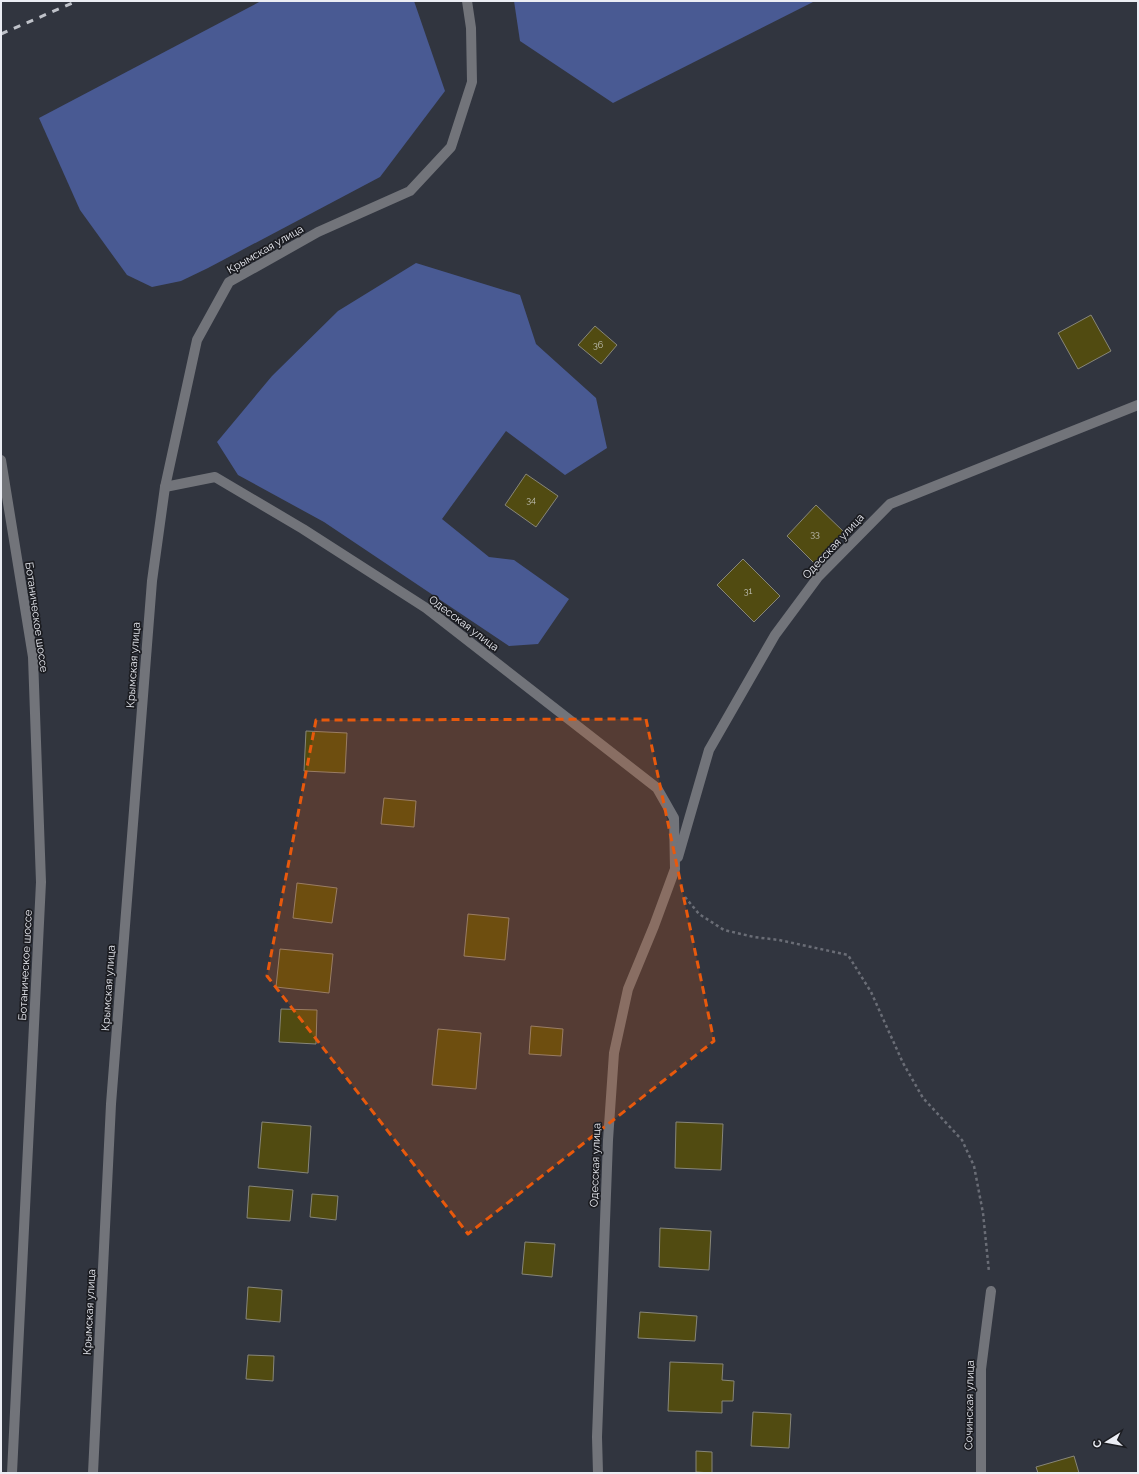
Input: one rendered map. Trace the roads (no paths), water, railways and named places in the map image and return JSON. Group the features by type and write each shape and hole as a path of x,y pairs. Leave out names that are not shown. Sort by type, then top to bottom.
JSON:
{"street":[{"name":"Крымская улица","path":"93,1473 111,1104 152,581 165,488 198,340 229,282 318,232 410,191 451,148 472,82 471,28 467,1"},
{"name":"Одесская улица","path":"598,1473 597,1437 607,1155 614,1053 628,989 654,926 674,869 709,750 775,635 818,577 890,504 1138,405"},
{"name":"Ботаническое шоссе","path":"1,460 33,657 41,882 12,1473"},
{"name":"Одесская улица","path":"165,488 215,477 303,529 426,608 657,788 674,818 674,869"},
{"name":"Сочинская улица","path":"981,1473 981,1369 991,1291"}],"railway":[{"path":"1,34 77,1"}]}
